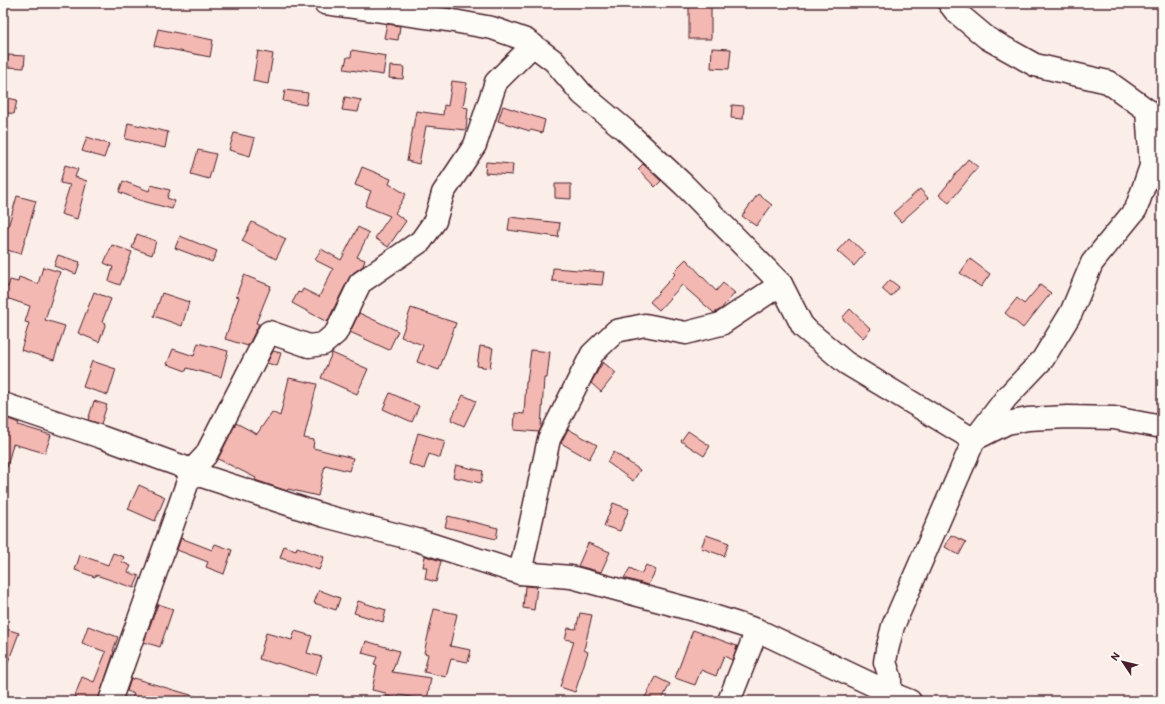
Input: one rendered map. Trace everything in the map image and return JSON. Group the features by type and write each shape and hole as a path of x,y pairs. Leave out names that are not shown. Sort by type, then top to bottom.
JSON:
{"street":[{"path":"325,3 448,20 492,28 526,40 554,61 582,94 625,130 684,185 781,284 803,327 846,363 974,440"},
{"path":"901,698 890,677 885,662 893,626 974,440 1006,398 1043,359 1071,313 1092,263 1136,209 1151,166 1146,110 1108,82 1036,65 987,38 956,12 949,3"},
{"path":"110,701 192,470 206,455 269,332 309,346 323,344 336,333 360,283 422,241 435,222 442,193 475,145 496,82 533,45"},
{"path":"520,573 549,439 592,354 616,331 645,325 686,333 721,324 781,284"},
{"path":"3,404 192,470 196,474 325,516 417,540 520,573 571,577 697,611 757,630 901,698"},
{"path":"974,440 1007,423 1028,419 1068,417 1114,418 1162,427"},
{"path":"729,701 757,630"}],"building":[{"path":"689,3 711,3 711,39 689,39"},
{"path":"387,24 400,26 398,40 384,38"},
{"path":"158,29 213,40 210,57 154,46"},
{"path":"712,48 731,49 729,69 711,68"},
{"path":"352,50 386,56 383,75 344,69 347,57 351,57"},
{"path":"258,51 273,54 268,84 253,81"},
{"path":"8,55 25,56 24,68 7,67"},
{"path":"390,66 404,67 403,79 389,78"},
{"path":"452,81 467,83 463,107 468,108 466,130 426,126 419,164 407,161 416,111 443,115 444,105 448,106"},
{"path":"285,90 308,93 306,105 283,101"},
{"path":"3,97 17,100 14,114 3,112"},
{"path":"345,97 361,100 358,112 342,110"},
{"path":"732,105 744,106 743,119 731,118"},
{"path":"503,106 545,120 542,133 530,131 498,121"},
{"path":"128,123 168,132 165,148 125,139"},
{"path":"234,133 255,138 250,156 229,150"},
{"path":"87,137 109,144 104,158 82,151"},
{"path":"198,150 216,154 209,179 191,174"},
{"path":"968,159 978,167 949,203 939,195"},
{"path":"486,162 513,164 512,175 485,173"},
{"path":"643,164 661,181 655,187 638,169"},
{"path":"65,165 78,169 75,177 87,181 77,219 61,214 70,185 60,183"},
{"path":"362,167 391,179 389,184 406,194 395,213 406,221 388,247 375,238 390,216 365,206 371,191 355,185"},
{"path":"123,181 149,191 151,185 170,190 167,198 175,201 172,209 139,200 119,192"},
{"path":"555,184 571,184 571,199 555,198"},
{"path":"920,189 928,198 901,222 893,213"},
{"path":"758,194 772,205 756,226 742,216"},
{"path":"17,196 36,201 21,254 3,249 3,226 8,227"},
{"path":"510,217 560,223 558,237 508,230"},
{"path":"252,222 286,239 276,259 242,241"},
{"path":"358,227 369,233 357,257 365,260 363,266 349,278 327,322 292,303 298,292 301,293 303,289 319,297 333,269 315,260 321,249 341,260"},
{"path":"137,234 156,241 152,255 132,248"},
{"path":"180,236 217,251 212,262 175,248"},
{"path":"849,238 865,253 854,266 837,251"},
{"path":"112,245 132,252 120,285 109,281 113,267 104,263"},
{"path":"58,255 80,262 76,274 54,266"},
{"path":"686,259 716,291 723,283 735,293 721,309 714,313 682,285 659,310 650,302 675,274 673,272"},
{"path":"970,259 990,274 981,287 960,273"},
{"path":"43,267 60,272 45,320 65,326 54,360 21,350 29,323 25,322 30,306 3,297 3,285 8,287 10,280 18,282 19,277 38,284"},
{"path":"553,268 604,272 602,285 552,281"},
{"path":"244,275 271,286 256,323 259,324 248,346 225,339 239,297 236,296"},
{"path":"890,280 899,287 891,297 882,289"},
{"path":"1040,285 1051,293 1023,328 1005,313 1017,298 1024,304"},
{"path":"94,292 111,299 102,322 106,323 99,342 78,333"},
{"path":"162,293 189,302 182,326 154,316"},
{"path":"411,308 456,323 439,370 417,362 423,345 401,337"},
{"path":"850,309 871,329 863,338 842,318"},
{"path":"359,313 398,331 389,350 350,332"},
{"path":"198,343 228,351 221,377 187,368 186,371 167,364 173,349 194,356"},
{"path":"480,346 493,348 490,368 477,366"},
{"path":"531,350 550,352 547,378 544,378 541,428 539,432 514,430 515,413 524,414 526,382"},
{"path":"273,351 281,353 277,366 267,363"},
{"path":"332,353 368,369 357,394 321,378"},
{"path":"92,361 116,369 108,395 83,387"},
{"path":"603,362 616,373 601,392 591,383"},
{"path":"289,378 317,384 304,438 314,440 313,448 353,458 349,471 325,465 318,496 288,489 287,491 255,480 256,478 218,459 236,423 257,434 272,412 280,416"},
{"path":"390,393 419,406 412,422 383,409"},
{"path":"463,395 476,401 464,426 451,420"},
{"path":"94,401 107,405 101,424 88,420"},
{"path":"3,417 19,423 18,425 51,435 45,453 13,444 7,467 3,466"},
{"path":"568,429 597,445 589,459 561,443"},
{"path":"688,431 710,446 704,456 681,441"},
{"path":"418,433 445,441 440,458 429,454 424,469 409,464"},
{"path":"614,452 640,470 633,481 607,462"},
{"path":"456,465 483,471 481,483 453,477"},
{"path":"139,485 165,497 155,521 128,509"},
{"path":"613,503 629,509 620,531 604,526"},
{"path":"448,516 498,528 496,539 445,527"},
{"path":"706,535 729,543 724,556 701,548"},
{"path":"951,535 966,542 959,555 945,547"},
{"path":"181,538 212,550 215,544 232,550 224,574 206,567 208,562 177,550"},
{"path":"588,543 610,552 601,572 578,566"},
{"path":"284,546 296,550 297,547 324,557 319,570 280,558"},
{"path":"113,553 124,557 122,562 131,566 128,572 139,576 134,588 96,575 95,577 75,570 80,555 108,565"},
{"path":"425,556 441,561 436,582 425,579 427,567 423,567"},
{"path":"646,565 656,570 648,585 624,578 630,568 641,574"},
{"path":"525,586 537,587 534,610 523,608"},
{"path":"319,590 340,598 336,610 314,603"},
{"path":"358,601 386,610 383,622 354,613"},
{"path":"158,604 173,609 160,647 144,642"},
{"path":"434,609 457,614 450,646 471,650 468,662 451,659 446,677 424,672 428,654 424,653"},
{"path":"580,613 592,615 584,650 588,652 575,692 560,687 574,641 565,639 568,628 576,629"},
{"path":"88,626 118,637 98,701 73,701 82,677 94,682 106,652 82,643"},
{"path":"3,628 19,633 4,673 3,673"},
{"path":"693,630 737,646 732,660 724,656 716,676 701,670 695,685 675,678"},
{"path":"295,631 312,636 307,653 322,657 316,675 259,659 266,633 292,640"},
{"path":"366,641 399,651 392,672 431,678 427,700 399,695 398,699 386,696 386,693 372,690 377,665 374,664 377,657 362,653"},
{"path":"656,677 670,684 661,701 643,701"},
{"path":"133,678 201,698 201,701 131,701 134,694 127,691 131,679 132,680"}]}
